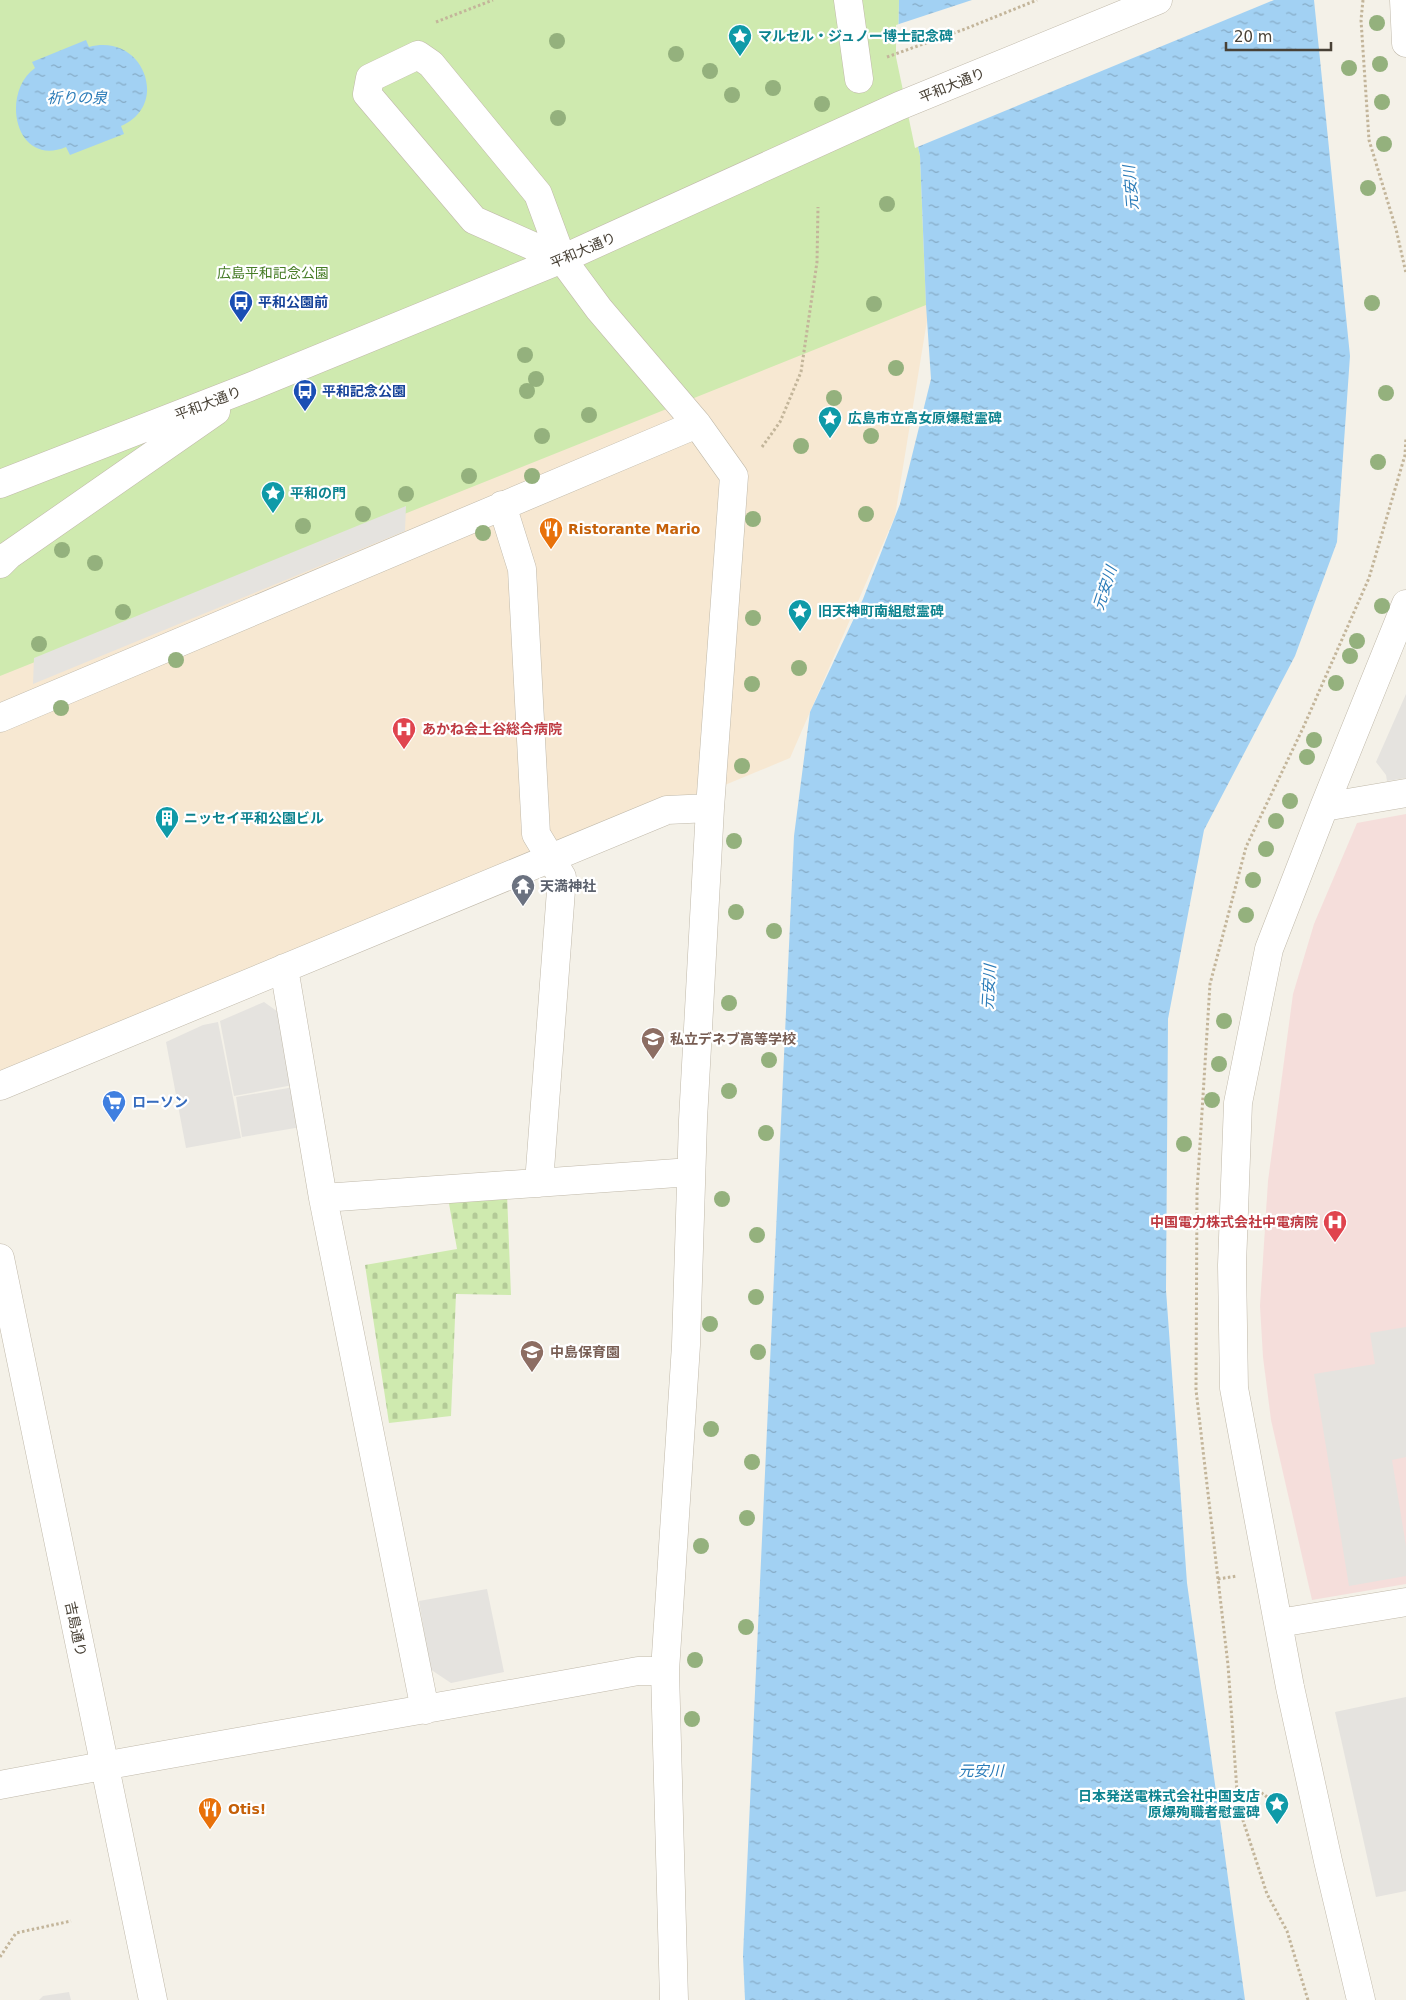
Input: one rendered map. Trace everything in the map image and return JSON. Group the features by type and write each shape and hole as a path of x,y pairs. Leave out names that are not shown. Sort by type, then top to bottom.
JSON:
{"street":[{"path":"848,0 859,80"},
{"name":"平和大通り","path":"0,484 252,386 562,259 900,106 1158,0"},
{"path":"1404,0 1406,43"},
{"path":"562,259 474,220 367,94 370,78 418,55 431,64 538,194 562,259 599,309 697,424 734,476 710,808 691,1172 686,1345 664,1671 674,2000"},
{"path":"0,564 9,555 252,386"},
{"path":"0,718 697,424"},
{"path":"502,505 522,569 536,834 562,877 539,1183"},
{"path":"1361,2000 1300,1734 1234,1388 1232,1265 1238,1103 1269,948 1406,604"},
{"path":"1324,807 1406,793"},
{"path":"0,1086 667,810 710,808"},
{"path":"284,968 323,1198 425,1710"},
{"path":"323,1198 691,1172"},
{"name":"吉島通り","path":"0,1258 153,2000"},
{"path":"1279,1623 1406,1602"},
{"path":"0,1784 638,1671 664,1671"}],"path":[{"path":"436,22 493,0"},
{"path":"886,58 1037,0"},
{"path":"1363,0 1361,20 1369,140 1396,229 1406,274"},
{"path":"762,447 780,422 801,372 817,262 818,206"},
{"path":"1218,1579 1233,1576"},
{"path":"1237,1796 1258,1791 1268,1796 1274,1804 1276,1813"},
{"path":"0,1957 16,1932 71,1921"}],"shaded area":[{"path":"934,278 895,516 790,758 0,1086 0,478"},
{"path":"406,506 405,531 33,684 34,658"},
{"path":"1406,694 1406,778 1387,781 1386,775 1376,762"},
{"name":"中国電力株式会社中電病院","path":"1406,814 1406,1584 1312,1600 1271,1420 1263,1357 1260,1306 1268,1181 1293,994 1314,924 1357,823"},
{"path":"264,1002 281,1014 293,1085 234,1096 220,1021"},
{"path":"218,1022 241,1138 186,1148 166,1042 203,1025"},
{"path":"294,1087 301,1127 242,1137 236,1097"},
{"path":"1406,1327 1406,1457 1392,1460 1406,1546 1406,1576 1349,1586 1314,1374 1375,1364 1370,1333"},
{"path":"487,1589 504,1672 451,1683 430,1669 419,1601"},
{"path":"1406,1697 1406,1891 1376,1897 1335,1712"},
{"path":"69,1992 71,2000 39,2000 43,1996"}],"green space":[{"name":"広島平和記念公園","path":"0,0 899,0 898,57 920,156 926,305 0,676"},
{"path":"507,1194 511,1295 456,1294 451,1416 389,1423 365,1265 457,1249 448,1198"}],"water":[{"name":"元安川","path":"899,0 1314,0 1350,356 1337,542 1295,656 1204,830 1168,1019 1166,1290 1187,1583 1245,2000 745,2000 743,1956 794,836 810,712 863,599 900,504 931,379 920,156 898,57"},
{"name":"祈りの泉","path":"86,40 89,47 108,45 124,50 136,60 144,73 147,88 145,103 136,116 121,126 124,134 70,155 66,147 49,151 35,147 25,138 18,125 16,110 18,94 24,79 35,68 32,62"}],"pier":[{"path":"972,0 1274,0 915,148 896,57 896,25"}],"place":[{"name":"マルセル・ジュノー博士記念碑","path":"740,57"},
{"name":"平和公園前","path":"241,323"},
{"name":"平和記念公園","path":"305,412"},
{"name":"広島市立高女原爆慰霊碑","path":"830,439"},
{"name":"平和の門","path":"273,514"},
{"name":"Ristorante Mario","path":"551,550"},
{"name":"旧天神町南組慰霊碑","path":"800,632"},
{"name":"あかね会土谷総合病院","path":"404,750"},
{"name":"ニッセイ平和公園ビル","path":"167,839"},
{"name":"天満神社","path":"523,907"},
{"name":"私立デネブ高等学校","path":"653,1060"},
{"name":"ローソン","path":"114,1123"},
{"name":"中国電力株式会社中電病院","path":"1335,1243"},
{"name":"中島保育園","path":"532,1373"},
{"name":"日本発送電株式会社中国支店 原爆殉職者慰霊碑","path":"1277,1825"},
{"name":"Otis!","path":"210,1830"}]}
